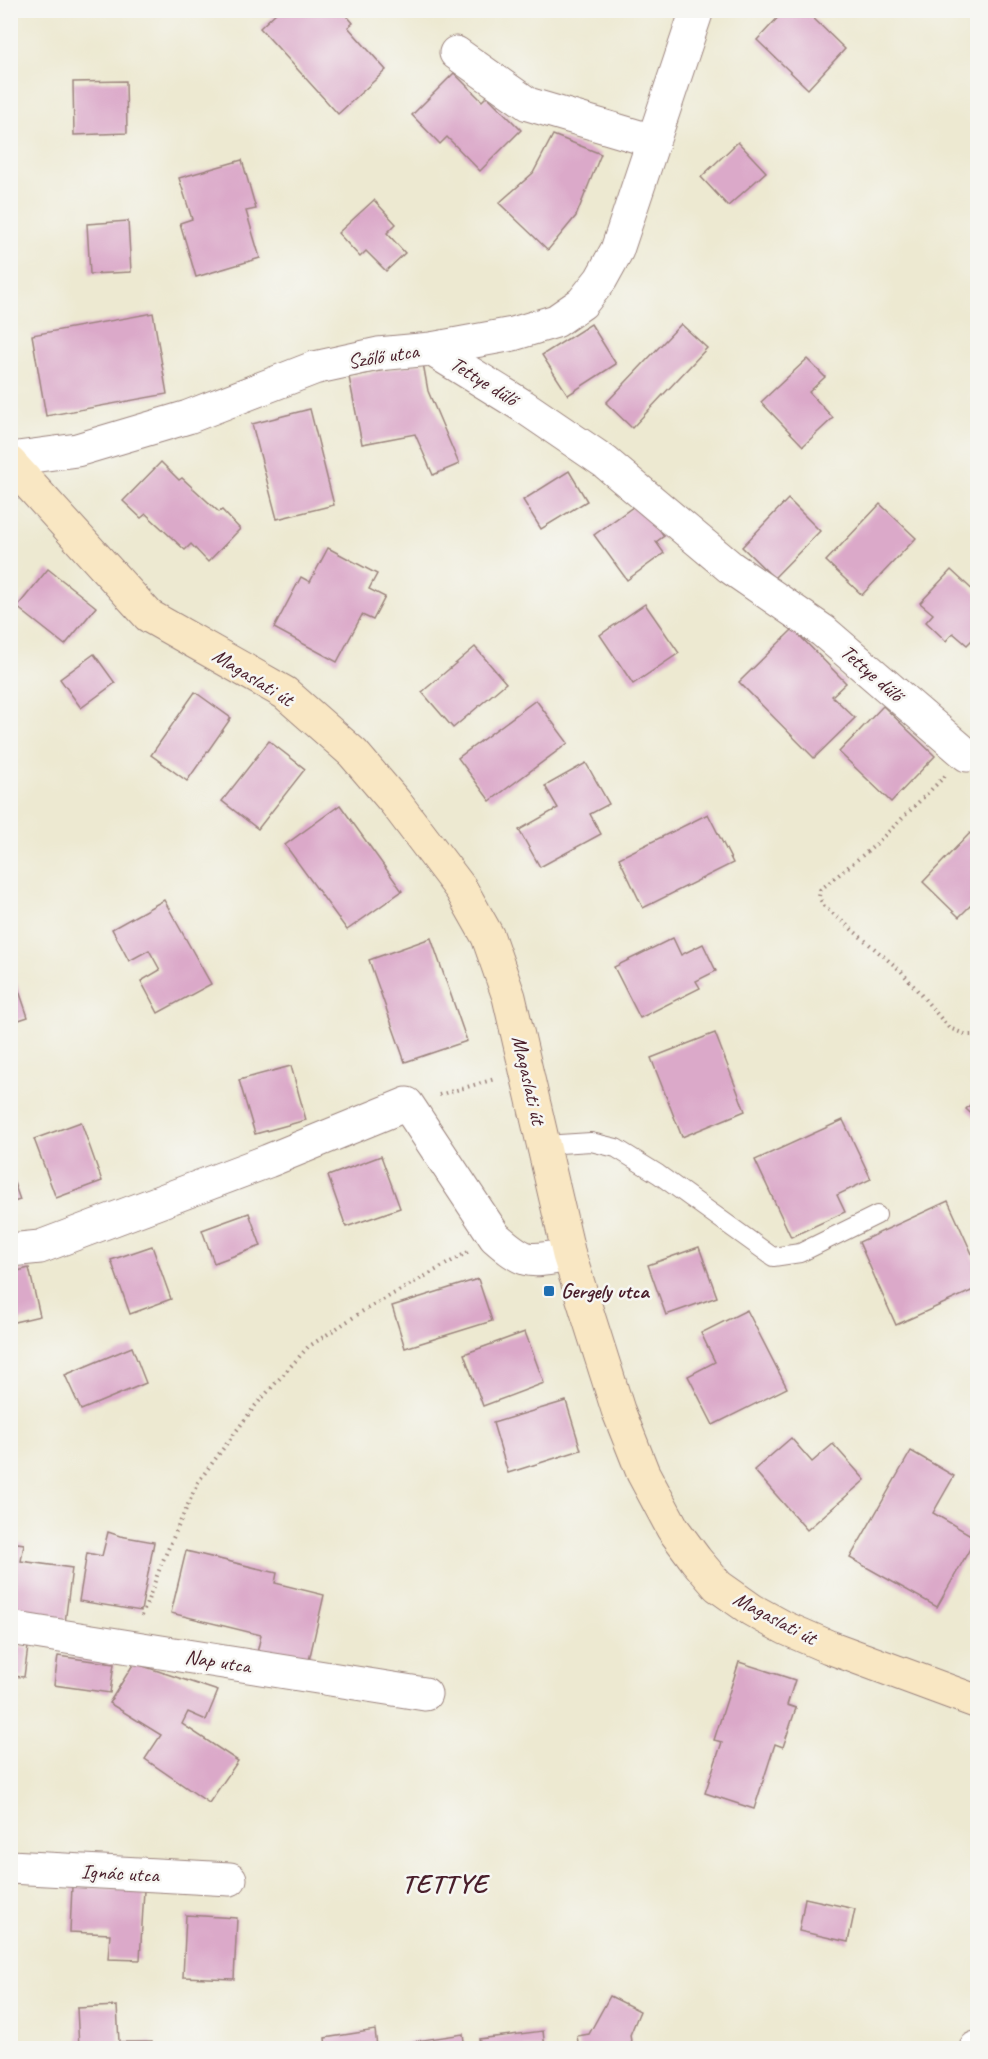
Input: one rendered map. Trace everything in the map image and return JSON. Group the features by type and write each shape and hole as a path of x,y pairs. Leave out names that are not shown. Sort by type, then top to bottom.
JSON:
{"street":[{"name":"Szőlő utca","path":"10,461 76,450 188,417 314,368 378,354 430,349 513,334 556,321 582,303 601,279 617,250 697,10"},
{"path":"456,53 528,104 653,141"},
{"name":"Tettye dűlő","path":"430,349 523,406 604,462 730,567 823,631 967,755"},
{"name":"Magaslati út","path":"10,461 149,616 285,693 353,753 461,889 488,937 509,996 528,1070 569,1255 618,1410 643,1473 673,1530 718,1586 752,1610 785,1628 829,1647 978,1702"},
{"path":"10,1250 39,1247 268,1161 407,1104 495,1237 514,1254 532,1261 569,1255"},
{"name":"Nap utca","path":"10,1628 425,1694"},
{"name":"Ignác utca","path":"10,1867 230,1879"}],"lane":[{"path":"544,1145 591,1142 616,1148 658,1174 773,1257 800,1253 877,1215"}],"path":[{"path":"967,755 874,846 820,890 819,897 824,906 901,971 949,1028 967,1035 978,1035"},
{"path":"407,1104 528,1070"},
{"path":"130,1647 161,1565 198,1482 255,1406 308,1347 363,1311 495,1237"}],"building":[{"path":"279,10 342,10 353,23 348,27 386,70 338,114 260,28"},
{"path":"785,10 805,10 845,49 808,89 757,40"},
{"path":"454,73 482,101 487,96 521,130 480,171 447,137 440,144 412,115"},
{"path":"126,81 127,133 74,135 73,82"},
{"path":"553,135 601,154 576,216 548,250 499,203 533,173"},
{"path":"738,142 766,172 728,206 701,177"},
{"path":"242,160 256,209 246,211 260,258 196,277 180,223 192,219 179,178"},
{"path":"374,200 396,224 387,233 405,253 386,271 366,251 360,257 338,233"},
{"path":"128,221 131,272 90,274 87,224"},
{"path":"153,313 167,394 46,416 32,335"},
{"path":"591,324 616,364 568,395 542,355"},
{"path":"681,324 707,348 632,428 606,403"},
{"path":"807,359 825,377 809,392 833,418 803,446 761,402"},
{"path":"423,363 428,391 459,464 433,475 415,434 362,444 349,377"},
{"path":"310,409 334,505 277,519 252,424"},
{"path":"161,462 179,480 182,478 219,512 222,510 240,529 208,562 191,544 185,550 146,514 141,518 123,501"},
{"path":"569,471 587,501 541,529 523,500"},
{"path":"788,499 820,531 774,578 742,547"},
{"path":"640,502 664,536 656,542 664,553 627,580 594,535"},
{"path":"880,504 916,538 862,595 826,561"},
{"path":"328,548 377,574 369,589 385,597 373,620 362,615 337,662 274,628 301,577 310,582"},
{"path":"48,569 96,607 65,645 17,607"},
{"path":"951,570 978,595 978,634 967,645 953,633 946,641 926,622 933,614 920,603"},
{"path":"645,604 679,653 633,684 600,635"},
{"path":"793,629 846,683 832,696 855,718 814,758 739,682"},
{"path":"475,647 506,683 453,728 422,692"},
{"path":"94,654 115,683 81,708 60,679"},
{"path":"195,692 231,718 187,781 151,755"},
{"path":"536,700 568,743 490,801 458,758"},
{"path":"883,706 935,756 891,802 839,752"},
{"path":"269,741 305,769 258,829 222,801"},
{"path":"586,763 609,804 590,814 601,834 540,867 519,830 558,808 545,786"},
{"path":"340,805 402,891 347,930 285,845"},
{"path":"708,814 733,863 643,908 619,858"},
{"path":"970,833 978,841 978,898 959,917 923,882"},
{"path":"164,900 211,984 158,1013 141,981 160,970 149,950 129,961 112,929"},
{"path":"431,938 467,1041 405,1062 369,960"},
{"path":"673,938 681,955 703,944 716,971 696,981 700,988 640,1018 614,967"},
{"path":"14,976 28,1017 10,1023 10,977"},
{"path":"715,1033 745,1111 682,1137 651,1058"},
{"path":"291,1066 306,1120 255,1134 239,1080"},
{"path":"978,1097 978,1120 966,1109"},
{"path":"843,1120 871,1179 837,1195 845,1212 791,1237 755,1160"},
{"path":"81,1122 102,1181 56,1198 34,1139"},
{"path":"381,1156 400,1208 346,1227 328,1176"},
{"path":"10,1171 20,1200 10,1203"},
{"path":"948,1201 978,1267 978,1288 896,1325 859,1242"},
{"path":"249,1213 261,1246 214,1263 202,1230"},
{"path":"152,1246 171,1299 130,1314 111,1260"},
{"path":"699,1247 717,1297 666,1315 648,1265"},
{"path":"29,1268 40,1316 10,1323 10,1273"},
{"path":"478,1279 492,1321 405,1348 392,1306"},
{"path":"747,1310 787,1388 713,1425 688,1376 715,1362 701,1333"},
{"path":"525,1332 544,1383 483,1406 464,1354"},
{"path":"132,1347 146,1383 81,1410 65,1375"},
{"path":"566,1401 581,1450 508,1473 493,1423"},
{"path":"791,1438 812,1462 833,1444 865,1480 807,1530 754,1470"},
{"path":"911,1451 954,1476 933,1513 976,1538 937,1607 850,1558"},
{"path":"108,1532 154,1542 141,1611 79,1601 87,1553 102,1556"},
{"path":"10,1542 24,1544 21,1561 72,1568 65,1623 10,1615"},
{"path":"186,1551 277,1573 275,1583 324,1595 308,1665 257,1653 261,1635 171,1613"},
{"path":"10,1645 28,1647 24,1677 10,1676"},
{"path":"58,1656 114,1664 110,1693 54,1685"},
{"path":"739,1662 795,1680 787,1705 796,1708 783,1747 775,1744 754,1809 705,1793 722,1742 714,1740"},
{"path":"134,1663 218,1691 206,1720 188,1712 182,1724 238,1761 209,1803 145,1759 161,1735 109,1703"},
{"path":"72,1886 144,1890 140,1960 108,1959 110,1934 70,1932"},
{"path":"805,1898 855,1909 848,1942 799,1931"},
{"path":"186,1915 237,1918 234,1979 183,1977"},
{"path":"610,1996 640,2011 630,2035 632,2048 579,2048 577,2036 589,2034"},
{"path":"117,2006 119,2042 152,2042 152,2048 79,2048 77,2008"},
{"path":"375,2030 377,2047 463,2034 465,2048 326,2048 325,2038"},
{"path":"543,2031 545,2048 481,2048 479,2039"}],"place":[{"name":"Gergely utca","path":"549,1291"}],"district":[{"name":"TETTYE","path":"445,1883"}]}
